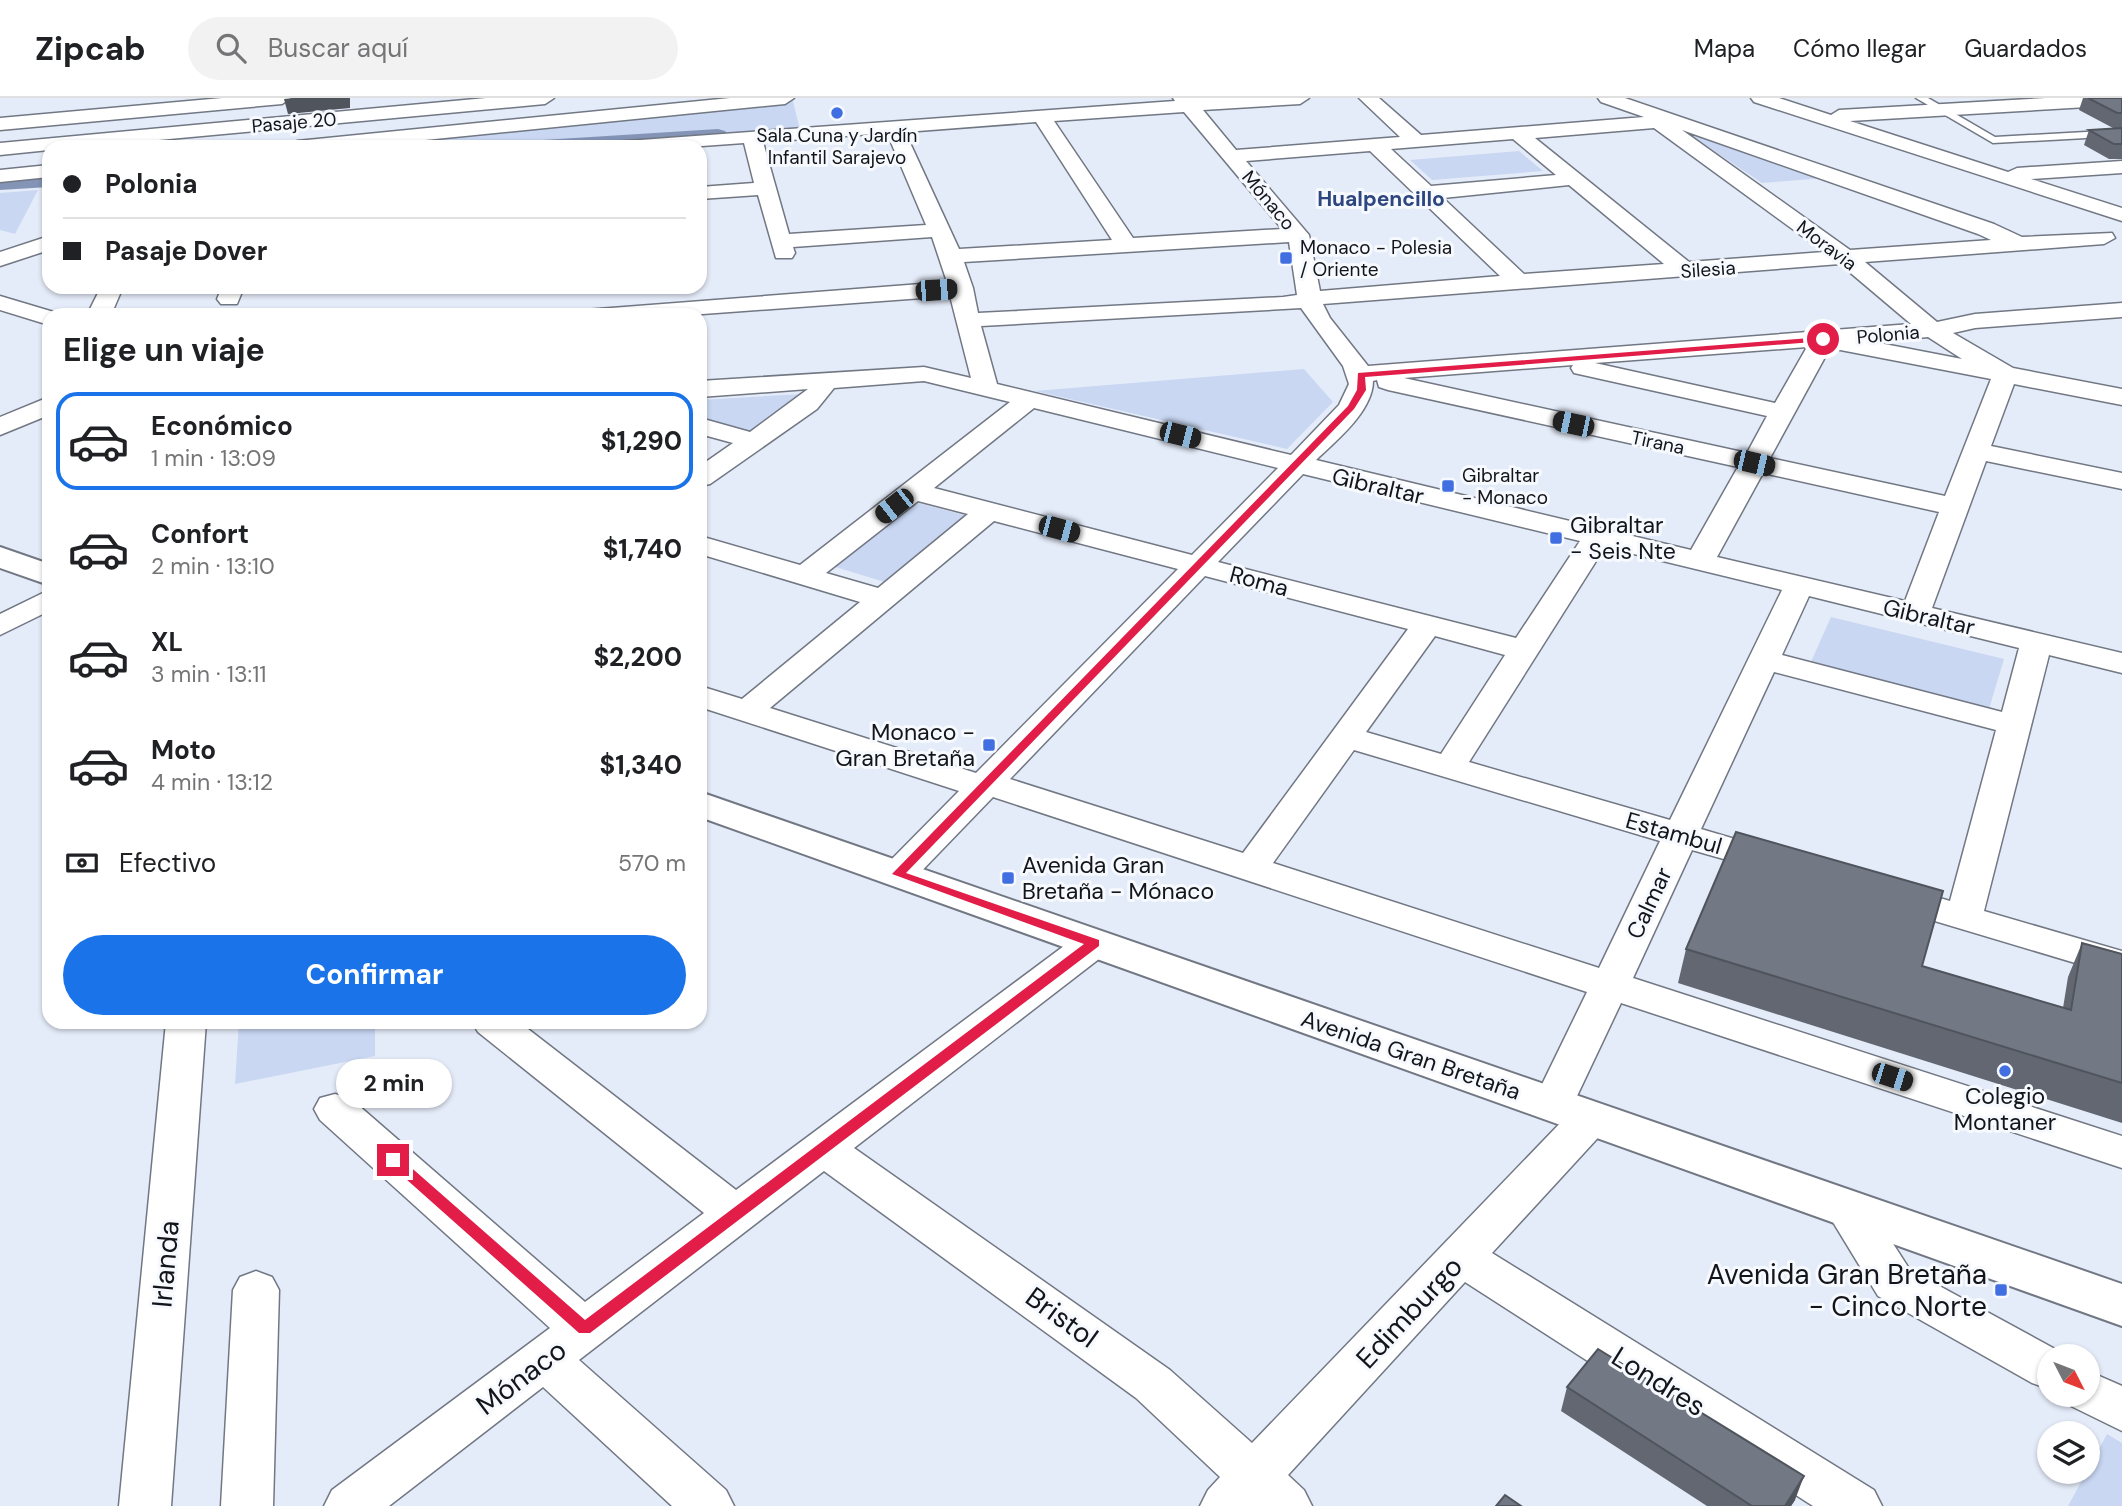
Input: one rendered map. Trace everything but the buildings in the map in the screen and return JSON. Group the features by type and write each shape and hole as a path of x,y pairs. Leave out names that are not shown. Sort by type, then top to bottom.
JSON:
{"main road":[{"path":"0,557 42,572"},
{"name":"Avenida Gran Bretaña","path":"707,806 2122,1305"}],"street":[{"path":"0,124 128,105 282,98"},
{"name":"Pasaje 20","path":"140,140 381,106 545,98"},
{"path":"588,98 598,122"},
{"path":"374,140 598,122 785,98"},
{"path":"707,141 752,138 895,118 1041,117 1186,102 1300,98"},
{"path":"1368,98 1416,141"},
{"path":"1607,98 1654,118 1986,229 2020,245"},
{"path":"1760,98 2122,215"},
{"path":"1821,117 2122,99"},
{"name":"Mónaco","path":"1186,102 1298,235 1307,259 1311,299 1316,315 1361,374"},
{"path":"120,140 128,105"},
{"path":"381,106 385,139"},
{"path":"1041,117 1126,245"},
{"path":"895,118 962,288 986,389"},
{"path":"1232,156 1517,134 1654,118"},
{"name":"Moravia","path":"1654,118 1847,259 1932,330 2005,374"},
{"path":"1517,134 1685,270"},
{"path":"752,138 783,247 940,230"},
{"path":"1376,145 1520,282"},
{"name":"Pasaje 20","path":"0,149 42,147"},
{"path":"1999,175 2122,167"},
{"path":"0,176 42,172"},
{"path":"1427,193 1573,179"},
{"path":"1750,187 1841,179"},
{"path":"0,189 42,186"},
{"path":"707,192 767,188"},
{"path":"951,256 1298,235"},
{"path":"0,238 42,245"},
{"name":"Silesia","path":"970,320 1283,304 1311,299 1520,282 2104,238"},
{"path":"0,258 42,245"},
{"path":"689,308 962,288"},
{"path":"0,303 42,316"},
{"name":"Polonia","path":"1361,374 1932,330 1975,321 2122,310"},
{"path":"1699,563 1823,339 2122,397"},
{"path":"1545,360 1783,412"},
{"name":"Gibraltar","path":"825,379 920,373 1279,459 1295,466 2122,663"},
{"path":"898,874 1205,560 1358,398 1362,390 1361,374"},
{"name":"Tirana","path":"1361,374 1397,385 1955,507"},
{"path":"1915,614 2005,374"},
{"path":"707,388 825,379 820,391 808,404 707,473"},
{"path":"804,576 1030,399"},
{"path":"0,427 42,408"},
{"path":"707,428 753,441"},
{"path":"1976,451 2122,481"},
{"name":"Roma","path":"920,485 984,504 1528,644"},
{"path":"747,711 883,599 984,504"},
{"path":"1449,767 1596,538"},
{"path":"707,547 883,599"},
{"name":"Roma","path":"1205,560 1427,625 1528,644"},
{"name":"Calmar","path":"1572,1112 1610,985 1799,586"},
{"path":"0,626 42,603"},
{"path":"1251,869 1427,625"},
{"path":"1964,918 2036,643"},
{"path":"1763,660 2015,725"},
{"path":"707,697 961,781 1008,789 2122,1152"},
{"name":"Estambul","path":"1347,737 1809,872"},
{"path":"1861,887 2122,964"},
{"name":"Mónaco","path":"350,1506 1094,943"},
{"name":"Irlanda","path":"145,1506 185,1029"},
{"path":"501,1029 736,1214"},
{"path":"335,1109 584,1329"},
{"name":"Edimburgo","path":"1255,1497 1461,1256 1572,1112"},
{"name":"Bristol","path":"823,1148 1153,1384 1255,1497"},
{"path":"1847,1209 1894,1283 2037,1362"},
{"name":"Londres","path":"1461,1256 1856,1506"},
{"path":"247,1506 256,1290"},
{"path":"545,1359 708,1506"},
{"path":"2100,1398 2122,1410"}],"lane":[{"path":"1921,98 1993,140 2122,132"}],"shaded area":[{"path":"793,101 800,130 659,140 415,140"},
{"path":"1686,132 1824,178 1762,183"},
{"path":"1519,151 1543,171 1432,180 1410,160"},
{"path":"38,190 15,234 0,230 0,193"},
{"path":"1304,369 1333,402 1287,449 1035,391"},
{"path":"802,394 751,433 707,423 707,400"},
{"path":"914,502 968,516 888,583 832,566"},
{"path":"1831,617 2004,659 1989,709 1810,664"},
{"path":"239,1029 375,1029 375,1056 235,1084"},
{"path":"2107,1434 2122,1443 2122,1506 2068,1506 2080,1484 2100,1484 2100,1447"}],"waterway":[{"path":"638,140 718,135"},
{"path":"0,184 42,181"}],"place":[{"name":"Sala Cuna y Jardín Infantil Sarajevo","path":"837,113"},
{"name":"Monaco - Polesia / Oriente","path":"1286,258"},
{"name":"Gibraltar - Monaco","path":"1448,486"},
{"name":"Gibraltar - Seis Nte","path":"1556,538"},
{"name":"Monaco - Gran Bretaña","path":"989,745"},
{"name":"Avenida Gran Bretaña - Mónaco","path":"1008,878"},
{"name":"Colegio Montaner","path":"2005,1071"},
{"name":"Avenida Gran Bretaña - Cinco Norte","path":"2001,1290"}],"district":[{"name":"Hualpencillo","path":"1381,199"}],"route":[{"path":"393,1160 584,1329 1094,943 898,874 1351,407 1362,390 1361,374 1823,339"}]}
